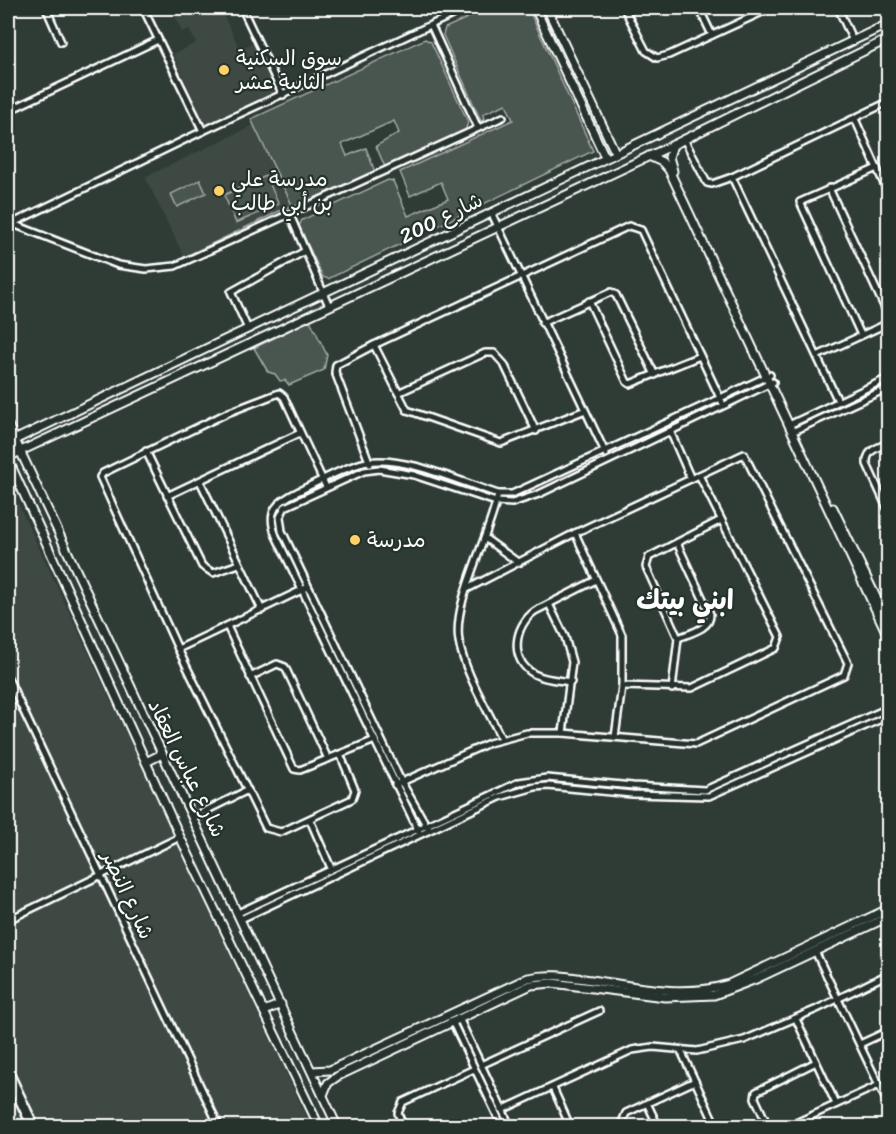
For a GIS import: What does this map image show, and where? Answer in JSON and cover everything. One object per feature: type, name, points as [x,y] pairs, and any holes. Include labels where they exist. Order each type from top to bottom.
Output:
[{"type":"highway","points":[[8,1073],[33,1126]]},
{"type":"street","points":[[46,8],[61,42]]},
{"type":"street","points":[[143,8],[203,131]]},
{"type":"street","points":[[242,8],[283,95]]},
{"type":"street","points":[[9,223],[467,8]]},
{"type":"street","points":[[535,8],[605,157]]},
{"type":"street","points":[[547,8],[615,152]]},
{"type":"street","points":[[624,8],[646,51],[657,58],[669,55],[771,8]]},
{"type":"street","points":[[699,8],[712,35]]},
{"type":"street","points":[[838,8],[853,41]]},
{"type":"street","name":"شارع 200","points":[[11,441],[888,24]]},
{"type":"street","points":[[431,25],[478,128]]},
{"type":"street","name":"شارع 200","points":[[8,458],[673,145],[888,39]]},
{"type":"street","points":[[8,111],[158,40]]},
{"type":"street","points":[[733,97],[740,111]]},
{"type":"street","points":[[684,139],[707,183],[712,184],[732,177],[888,102]]},
{"type":"street","points":[[9,223],[118,265],[156,269],[185,264],[503,117]]},
{"type":"street","points":[[855,119],[888,193]]},
{"type":"street","points":[[595,135],[604,130]]},
{"type":"street","points":[[673,145],[669,157],[672,169],[768,376]]},
{"type":"street","points":[[649,156],[662,162],[669,170],[790,424],[888,622]]},
{"type":"street","points":[[861,335],[800,202],[877,168]]},
{"type":"street","points":[[732,177],[838,401]]},
{"type":"street","points":[[817,356],[884,325],[887,309],[829,188]]},
{"type":"street","points":[[491,212],[608,461]]},
{"type":"street","points":[[290,215],[329,306]]},
{"type":"street","points":[[372,470],[334,368],[374,345],[628,226],[635,226],[641,230],[724,406]]},
{"type":"street","points":[[248,329],[231,292],[305,251]]},
{"type":"street","points":[[542,323],[606,292],[611,292],[616,295],[655,375]]},
{"type":"street","points":[[588,301],[627,382],[634,384],[700,356]]},
{"type":"street","points":[[374,345],[410,412],[490,441],[509,442],[584,411]]},
{"type":"street","points":[[398,393],[485,353],[494,353],[504,364],[536,431]]},
{"type":"street","points":[[420,834],[276,536],[272,512],[281,499],[369,462],[417,468],[498,494],[523,491],[768,376]]},
{"type":"street","points":[[790,424],[888,378]]},
{"type":"street","points":[[429,830],[401,781],[311,586],[282,531],[280,517],[285,507],[326,487],[372,470],[414,475],[496,502],[512,502],[538,494],[772,384]]},
{"type":"street","points":[[794,431],[888,388]]},
{"type":"street","points":[[326,487],[284,397],[275,393],[146,451],[100,477],[178,649],[266,828],[281,832],[310,820],[354,796],[355,790],[340,753]]},
{"type":"street","name":"شارع عباس العقاد","points":[[8,425],[11,441],[20,451],[337,1126]]},
{"type":"street","points":[[794,431],[888,636]]},
{"type":"street","points":[[670,432],[691,478]]},
{"type":"street","points":[[167,496],[300,433]]},
{"type":"street","points":[[888,443],[869,452],[866,457],[888,510]]},
{"type":"street","points":[[146,451],[202,566],[213,573],[239,564]]},
{"type":"street","points":[[395,785],[501,738],[526,733],[563,733],[696,744],[844,675],[848,669],[848,663],[745,455],[575,533],[467,589]]},
{"type":"street","name":"شارع عباس العقاد","points":[[8,458],[180,837],[318,1126]]},
{"type":"street","points":[[622,686],[672,689],[701,685],[776,648],[780,643],[780,637],[699,475]]},
{"type":"street","points":[[200,481],[262,610]]},
{"type":"street","points":[[498,494],[458,624],[461,651],[501,738]]},
{"type":"street","points":[[672,689],[678,638],[646,567],[649,556],[721,520]]},
{"type":"street","points":[[575,533],[622,635],[622,686],[615,737]]},
{"type":"street","points":[[486,539],[519,563]]},
{"type":"street","points":[[676,543],[710,614],[707,625],[678,638]]},
{"type":"street","points":[[571,682],[545,679],[526,667],[520,655],[517,632],[527,617],[596,580]]},
{"type":"street","points":[[178,649],[311,586]]},
{"type":"street","points":[[549,604],[571,651],[571,682],[563,733]]},
{"type":"street","points":[[227,626],[294,769],[300,770],[380,737]]},
{"type":"street","points":[[250,677],[277,664],[285,667],[328,759]]},
{"type":"street","name":"شارع النصر","points":[[8,678],[219,1126]]},
{"type":"street","points":[[239,916],[331,868],[525,781],[547,778],[705,790],[888,708]]},
{"type":"street","points":[[239,916],[500,797],[535,787],[567,787],[632,794],[709,796],[888,716]]},
{"type":"street","points":[[146,762],[162,754]]},
{"type":"street","points":[[632,794],[633,786]]},
{"type":"street","points":[[193,817],[248,790]]},
{"type":"street","points":[[310,820],[331,868]]},
{"type":"street","points":[[8,920],[180,837]]},
{"type":"street","points":[[312,1071],[330,1070],[498,995],[531,985],[552,983],[665,996],[703,996],[725,992],[888,909]]},
{"type":"street","points":[[754,976],[888,917]]},
{"type":"street","points":[[815,951],[888,1104]]},
{"type":"street","points":[[502,1110],[632,1050],[653,1047],[681,1051],[729,1044],[796,1019],[888,974]]},
{"type":"street","points":[[323,1095],[334,1078],[456,1019],[498,995]]},
{"type":"street","points":[[264,1011],[281,1004]]},
{"type":"street","points":[[481,1065],[599,1011]]},
{"type":"street","points":[[456,1019],[510,1126]]},
{"type":"street","points":[[456,1019],[474,1069],[502,1126]]},
{"type":"street","points":[[796,1019],[836,1104]]},
{"type":"street","points":[[860,1044],[888,1031]]},
{"type":"street","points":[[681,1051],[716,1126]]},
{"type":"street","points":[[768,1126],[755,1098],[756,1092],[816,1062]]},
{"type":"street","points":[[403,1126],[398,1113],[403,1102],[474,1069]]},
{"type":"street","points":[[330,1070],[334,1078]]},
{"type":"street","points":[[624,1126],[622,1120],[626,1113],[695,1081]]},
{"type":"street","points":[[789,1126],[879,1085]]},
{"type":"street","points":[[553,1088],[570,1126]]},
{"type":"street","points":[[646,1103],[658,1126]]},
{"type":"shaded area","name":"سوق السكنية الثانية عشر","points":[[171,8],[220,8],[240,49],[255,42],[275,87],[271,96],[210,124],[203,120],[173,54],[196,43],[189,29],[182,32]]},
{"type":"shaded area","points":[[489,8],[528,8],[593,151],[328,279],[323,277],[299,226],[302,220],[388,180],[393,181],[408,216],[448,199],[441,182],[410,196],[400,172],[513,120],[506,104],[483,114],[484,119],[481,121],[443,35],[445,28]]},
{"type":"shaded area","points":[[425,39],[431,42],[468,122],[465,131],[385,167],[376,146],[399,133],[394,121],[342,144],[347,156],[366,148],[375,172],[186,262],[184,257],[292,205],[251,119]]},
{"type":"shaded area","name":"مدرسة علي بن أبي طالب","points":[[254,125],[292,205],[184,257],[145,177]]},
{"type":"shaded area","points":[[266,176],[279,204],[236,223],[224,195]]},
{"type":"shaded area","points":[[200,180],[206,193],[177,207],[171,194]]},
{"type":"shaded area","points":[[310,320],[327,355],[324,370],[289,385],[285,380],[280,381],[275,374],[268,372],[254,348]]},
{"type":"shaded area","points":[[8,482],[311,1126],[8,1126]]},
{"type":"place","name":"سوق السكنية الثانية عشر","points":[[224,70]]},
{"type":"place","name":"مدرسة علي بن أبي طالب","points":[[219,191]]},
{"type":"place","name":"مدرسة","points":[[355,540]]},
{"type":"district","name":"ابني بيتك","points":[[685,600]]}]
